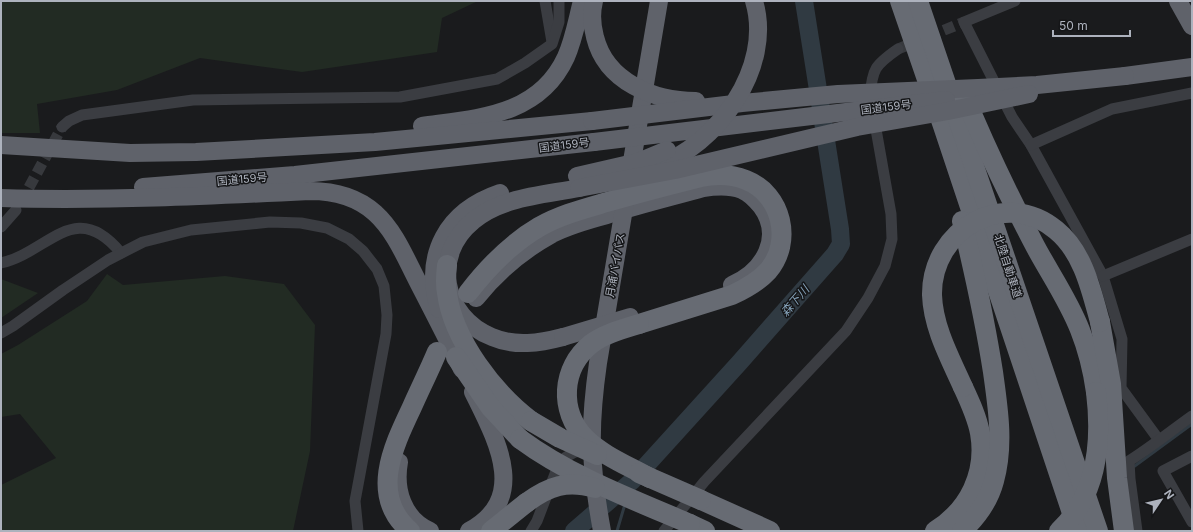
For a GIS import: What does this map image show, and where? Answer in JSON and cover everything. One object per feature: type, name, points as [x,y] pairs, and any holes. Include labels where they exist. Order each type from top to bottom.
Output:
[{"type":"highway","points":[[261,149],[387,132],[496,114],[522,104],[547,86],[565,58],[582,1]]},
{"type":"highway","points":[[594,1],[592,16],[593,30],[596,42],[609,66],[618,75],[639,90],[665,98],[694,101],[837,89],[936,86],[978,88]]},
{"type":"highway","name":"月浦バイパス","points":[[602,531],[597,504],[592,448],[593,404],[598,363],[659,1]]},
{"type":"highway","points":[[743,1],[747,21],[747,35],[741,62],[730,88],[712,114],[689,135],[665,151],[638,162],[497,207],[484,213],[463,230],[455,241],[449,253],[446,279],[449,306],[460,333],[469,349],[482,370],[499,392],[510,404],[531,421],[560,438],[770,531]]},
{"type":"highway","points":[[430,531],[422,527],[411,518],[399,494],[397,482],[404,444],[446,356],[440,314],[434,288],[434,262],[437,250],[443,238],[458,217],[476,203],[499,193],[645,171],[661,165],[691,147],[717,124],[736,100],[750,71],[755,53],[758,21],[754,1]]},
{"type":"highway","points":[[895,1],[932,108],[960,212],[982,309],[997,400],[1000,427],[1000,448],[994,482],[980,510],[970,524],[962,531]]},
{"type":"highway","name":"北陸自動車道","points":[[900,1],[1078,531]]},
{"type":"highway","name":"北陸自動車道","points":[[918,1],[1098,531]]},
{"type":"highway","points":[[926,1],[972,114],[1000,177],[1081,330],[1089,357],[1096,392],[1099,434],[1094,470],[1090,486],[1083,500],[1060,531]]},
{"type":"highway","points":[[1178,1],[1192,26]]},
{"type":"highway","name":"国道159号","points":[[1,191],[76,190],[165,186],[288,176],[748,124],[1080,83],[1192,67]]},
{"type":"highway","name":"国道159号","points":[[1,145],[130,153],[261,149],[375,142],[592,121],[742,103],[838,94],[978,88],[1125,76]]},
{"type":"highway","points":[[578,182],[668,172],[851,129],[948,111],[1080,83]]},
{"type":"highway","points":[[447,265],[447,280],[450,294],[462,316],[471,325],[481,332],[498,340],[519,344],[533,343],[639,320],[727,297],[744,290],[769,270],[778,255],[782,236],[781,226],[775,207],[764,192],[747,180],[737,177],[713,175],[701,177],[625,203],[566,214],[539,226],[514,244],[489,266],[472,295]]},
{"type":"highway","points":[[1,198],[169,198],[323,191],[347,196],[357,200],[375,213],[393,235],[446,356],[492,435],[502,463],[504,475],[501,498],[489,517],[480,525],[469,531]]},
{"type":"highway","points":[[935,531],[950,521],[963,507],[970,496],[979,471],[981,459],[980,433],[973,411],[937,323],[933,308],[933,282],[940,258],[946,247],[961,230],[983,218],[994,214],[1006,213],[1032,216],[1056,230],[1066,240],[1081,264],[1100,322],[1111,384],[1117,478],[1124,531]]},
{"type":"highway","points":[[440,314],[459,355],[482,396]]},
{"type":"highway","points":[[639,320],[600,339],[583,352],[571,369],[568,379],[567,400],[572,421],[586,439],[605,453],[650,478]]},
{"type":"highway","points":[[446,356],[482,396],[500,419],[520,439],[534,449],[563,467],[698,528]]},
{"type":"highway","points":[[410,531],[400,521],[390,501],[388,467],[395,443],[446,356]]},
{"type":"highway","points":[[491,531],[536,496],[554,487],[576,484],[598,488],[641,503]]},
{"type":"street","points":[[545,1],[552,44]]},
{"type":"street","points":[[62,128],[69,122],[82,115],[193,100],[400,97],[497,79],[525,63],[552,44],[559,22],[559,1]]},
{"type":"street","points":[[1015,1],[964,22],[1012,117],[1031,145],[1103,276],[1122,339],[1121,388],[1159,440]]},
{"type":"street","points":[[664,531],[704,482],[846,331],[868,298],[885,266],[892,239],[891,214],[870,97],[872,76],[881,61],[898,49]]},
{"type":"street","points":[[1031,145],[1112,109],[1192,93]]},
{"type":"street","points":[[1,227],[16,210]]},
{"type":"street","points":[[1,333],[95,268],[122,252],[143,242],[191,230],[270,222],[301,223],[327,228],[349,239],[364,251],[377,269],[384,286],[387,315],[386,334],[356,501],[358,531]]},
{"type":"street","points":[[1,263],[27,254],[68,229],[86,229],[96,231],[106,237],[122,252]]},
{"type":"street","points":[[1103,276],[1192,239]]},
{"type":"street","points":[[1137,531],[1129,461],[1148,449],[1192,416]]},
{"type":"street","points":[[531,531],[539,516],[558,466],[566,457],[575,452],[592,448]]},
{"type":"street","points":[[1192,456],[1163,471],[1192,522]]},
{"type":"shaded area","points":[[1,1],[478,1],[442,18],[437,52],[302,72],[200,58],[117,90],[37,104],[40,133],[1,133]]},
{"type":"shaded area","points":[[107,274],[123,285],[225,276],[284,284],[315,325],[310,451],[293,531],[1,531],[1,485],[56,458],[20,414],[1,417],[1,354],[18,345],[87,301]]},
{"type":"shaded area","points":[[1,279],[38,293],[1,318]]},
{"type":"waterway","name":"森下川","points":[[574,531],[632,481],[740,362],[835,254],[841,244],[840,229],[804,1]]},
{"type":"waterway","points":[[1132,468],[1192,424]]},
{"type":"waterway","name":"森下川","points":[[629,491],[632,481]]},
{"type":"waterway","points":[[617,531],[625,504]]},
{"type":"tunnel","points":[[898,49],[964,22]]},
{"type":"tunnel","points":[[21,202],[62,127]]}]
